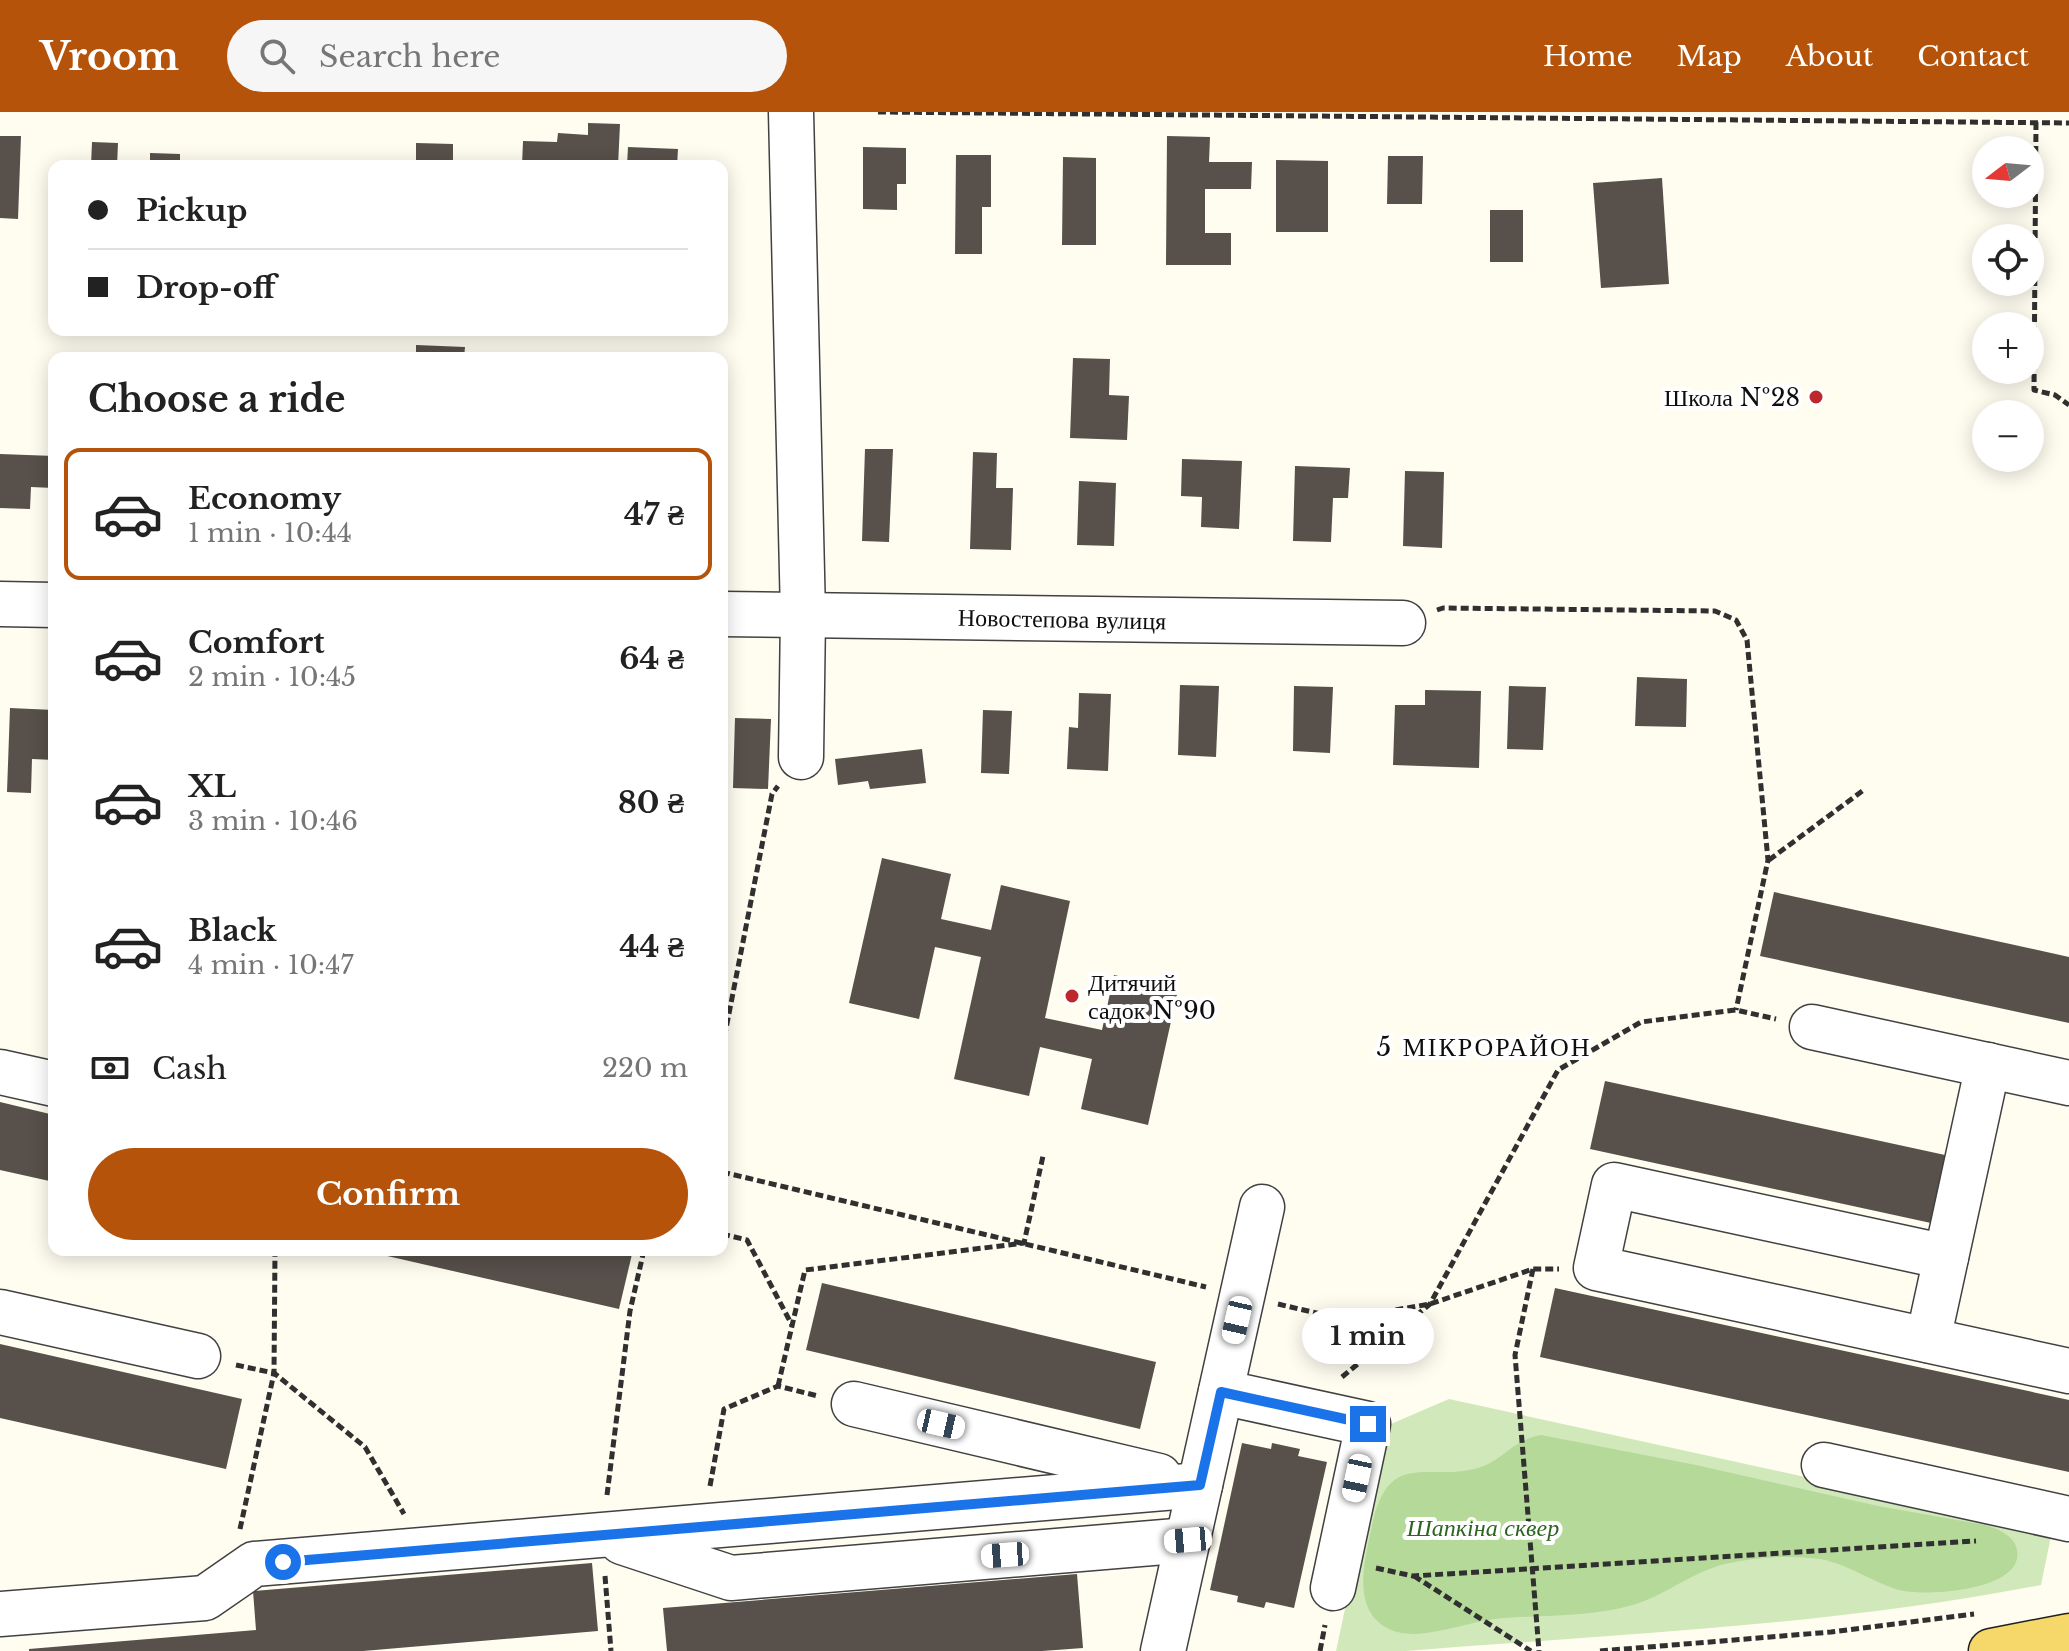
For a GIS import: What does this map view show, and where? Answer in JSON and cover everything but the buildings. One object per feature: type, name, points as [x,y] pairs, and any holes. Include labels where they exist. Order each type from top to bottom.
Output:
[{"type":"main road","points":[[1989,1631],[2069,1636]]},
{"type":"street","points":[[791,112],[803,615],[801,757]]},
{"type":"street","points":[[0,604],[48,605]]},
{"type":"street","name":"Новостепова вулиця","points":[[728,614],[1403,623]]},
{"type":"street","points":[[1812,1027],[2069,1083]]},
{"type":"street","points":[[1928,1340],[1988,1065]]},
{"type":"street","points":[[0,1072],[48,1083]]},
{"type":"street","points":[[1946,1257],[1614,1185],[1596,1268],[2069,1371]]},
{"type":"street","points":[[1163,1651],[1262,1207]]},
{"type":"street","points":[[0,1312],[198,1356]]},
{"type":"street","points":[[1221,1392],[1368,1424],[1333,1588]]},
{"type":"street","points":[[854,1404],[1200,1485]]},
{"type":"street","points":[[1824,1465],[2069,1519]]},
{"type":"street","points":[[0,1614],[205,1598],[254,1564],[1200,1485]]},
{"type":"street","points":[[602,1535],[731,1578],[1188,1540]]},
{"type":"path","points":[[878,112],[2069,123]]},
{"type":"path","points":[[2036,122],[2034,390],[2055,395],[2069,405]]},
{"type":"path","points":[[1302,1410],[1430,1304],[1558,1070],[1641,1022],[1736,1010],[1768,860],[1747,640],[1736,620],[1715,611],[1443,608],[1417,621],[1403,623]]},
{"type":"path","points":[[1768,860],[1865,789]]},
{"type":"path","points":[[728,1018],[772,794]]},
{"type":"path","points":[[1024,1243],[1043,1156]]},
{"type":"path","points":[[728,1173],[1342,1319],[1430,1304],[1533,1269],[1596,1268]]},
{"type":"path","points":[[728,1235],[747,1240],[792,1325]]},
{"type":"path","points":[[702,1527],[724,1409],[778,1386],[805,1270],[1024,1243]]},
{"type":"path","points":[[228,1583],[274,1373],[275,1256]]},
{"type":"path","points":[[611,1651],[602,1535],[630,1311],[643,1256]]},
{"type":"path","points":[[1533,1269],[1515,1355],[1539,1651]]},
{"type":"path","points":[[274,1373],[365,1447],[425,1550]]},
{"type":"path","points":[[1531,1651],[1413,1576],[1990,1540]]},
{"type":"path","points":[[1600,1651],[1847,1631],[1989,1631]]},
{"type":"green space","name":"Шапкіна сквер","points":[[1449,1399],[2052,1531],[2041,1585],[1883,1610],[1725,1627],[1406,1651],[1336,1651],[1384,1427]]},
{"type":"green space","name":"Шапкіна сквер","points":[[1541,1435],[1696,1465],[1878,1506],[1985,1525],[2013,1540],[2017,1550],[2015,1564],[2005,1575],[1990,1583],[1949,1591],[1912,1592],[1899,1590],[1820,1559],[1763,1558],[1718,1566],[1648,1600],[1603,1611],[1493,1619],[1415,1634],[1394,1631],[1378,1621],[1369,1610],[1365,1596],[1364,1566],[1373,1521],[1380,1499],[1390,1484],[1401,1476],[1414,1473],[1478,1468],[1494,1461],[1522,1441]]},
{"type":"place","name":"Школа №28","points":[[1816,397]]},
{"type":"place","name":"Дитячий садок №90","points":[[1072,996]]},
{"type":"district","name":"5 МІКРОРАЙОН","points":[[1484,1047]]},
{"type":"route","points":[[283,1562],[1200,1485],[1221,1392],[1368,1424]]}]
